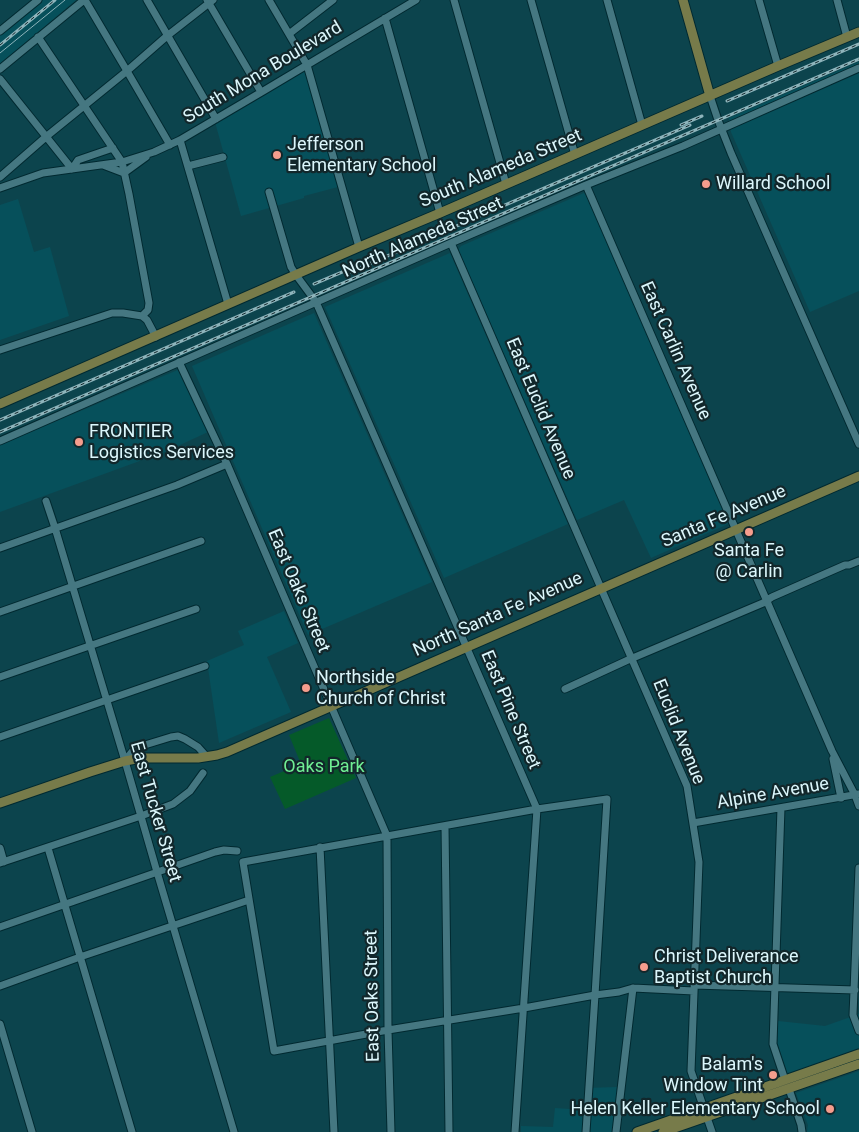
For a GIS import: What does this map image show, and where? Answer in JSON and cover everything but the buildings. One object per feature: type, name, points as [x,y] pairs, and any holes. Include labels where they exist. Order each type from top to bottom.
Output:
[{"type":"main road","points":[[683,0],[710,96]]},
{"type":"main road","name":"South Alameda Street","points":[[156,337],[359,247],[859,32]]},
{"type":"main road","points":[[0,404],[156,337]]},
{"type":"main road","name":"Santa Fe Avenue","points":[[601,588],[859,476]]},
{"type":"main road","name":"North Santa Fe Avenue","points":[[125,761],[142,758],[188,759],[227,752],[601,588]]},
{"type":"main road","points":[[0,803],[125,761]]},
{"type":"main road","points":[[787,1084],[859,1054]]},
{"type":"main road","points":[[637,1132],[705,1112],[787,1084],[859,1064]]},
{"type":"main road","points":[[663,1132],[705,1112]]},
{"type":"street","points":[[23,0],[28,8]]},
{"type":"street","points":[[0,31],[38,0]]},
{"type":"street","points":[[0,69],[84,0],[128,71],[170,145]]},
{"type":"street","points":[[147,0],[216,119]]},
{"type":"street","points":[[269,0],[307,65],[359,247]]},
{"type":"street","points":[[289,34],[333,0]]},
{"type":"street","name":"South Mona Boulevard","points":[[0,188],[43,173],[122,162],[148,155],[180,140],[416,0]]},
{"type":"street","points":[[454,0],[506,184]]},
{"type":"street","points":[[531,0],[575,155]]},
{"type":"street","points":[[607,0],[642,125]]},
{"type":"street","points":[[759,0],[778,66]]},
{"type":"street","points":[[837,0],[847,37]]},
{"type":"street","points":[[0,177],[210,1],[261,92]]},
{"type":"street","points":[[385,18],[440,213]]},
{"type":"street","points":[[38,36],[122,162],[149,303],[148,310],[142,316]]},
{"type":"street","name":"North Alameda Street","points":[[0,440],[451,243],[858,70]]},
{"type":"street","points":[[0,78],[72,169],[78,160],[113,148]]},
{"type":"street","points":[[710,96],[721,129],[859,444]]},
{"type":"street","points":[[180,140],[228,304]]},
{"type":"street","points":[[124,173],[148,155]]},
{"type":"street","points":[[188,166],[223,157]]},
{"type":"street","points":[[101,165],[124,173]]},
{"type":"street","name":"East Carlin Avenue","points":[[586,186],[832,751]]},
{"type":"street","name":"East Pine Street","points":[[269,192],[291,267],[316,302],[537,809],[515,1132]]},
{"type":"street","name":"East Euclid Avenue","points":[[451,243],[601,588]]},
{"type":"street","points":[[0,350],[112,313],[142,316],[147,320],[156,337]]},
{"type":"street","name":"East Oaks Street","points":[[179,362],[227,464],[387,836],[388,1030],[391,1132]]},
{"type":"street","points":[[0,548],[177,485],[227,464]]},
{"type":"street","name":"East Tucker Street","points":[[46,502],[91,645],[234,1132]]},
{"type":"street","points":[[0,612],[201,541]]},
{"type":"street","points":[[565,689],[845,565],[859,561]]},
{"type":"street","name":"Euclid Avenue","points":[[601,588],[685,782],[699,862],[692,1071],[712,1132]]},
{"type":"street","points":[[0,677],[196,609]]},
{"type":"street","points":[[0,737],[205,666]]},
{"type":"street","points":[[125,761],[135,748],[178,736],[198,747],[207,757]]},
{"type":"street","points":[[832,751],[857,795],[859,806]]},
{"type":"street","points":[[832,751],[840,798]]},
{"type":"street","points":[[0,848],[2,862],[141,816],[177,802],[190,791],[203,773]]},
{"type":"street","name":"Alpine Avenue","points":[[693,823],[857,795]]},
{"type":"street","points":[[586,1132],[595,995],[607,799],[537,809],[243,862],[274,1052],[448,1019],[524,1008],[595,995],[633,988],[775,987],[855,990]]},
{"type":"street","points":[[781,808],[773,1044],[802,1132]]},
{"type":"street","points":[[445,826],[449,1132]]},
{"type":"street","points":[[320,847],[334,1132]]},
{"type":"street","points":[[48,848],[132,1132]]},
{"type":"street","points":[[0,927],[216,852],[224,850],[236,851]]},
{"type":"street","points":[[859,868],[857,979],[854,1015],[859,1031]]},
{"type":"street","points":[[0,986],[249,900]]},
{"type":"street","points":[[616,1132],[633,988]]},
{"type":"street","points":[[0,1024],[32,1132]]},
{"type":"shaded area","points":[[43,0],[76,0],[0,64],[0,35]]},
{"type":"shaded area","points":[[859,62],[859,291],[810,312],[731,132],[729,118]]},
{"type":"shaded area","name":"Jefferson Elementary School","points":[[305,71],[338,187],[241,216],[215,122]]},
{"type":"shaded area","points":[[584,193],[587,196],[729,522],[651,558],[624,500],[577,520],[458,250],[461,246]]},
{"type":"shaded area","points":[[18,199],[34,252],[50,247],[69,316],[0,340],[0,205]]},
{"type":"shaded area","points":[[450,253],[568,524],[444,578],[325,307]]},
{"type":"shaded area","points":[[314,313],[432,582],[308,635],[192,366]]},
{"type":"shaded area","points":[[180,369],[208,432],[167,451],[0,512],[0,445]]},
{"type":"shaded area","points":[[284,611],[298,643],[267,657],[291,712],[219,743],[207,661],[244,645],[238,631]]},
{"type":"shaded area","points":[[859,1014],[859,1048],[786,1075],[777,1045],[778,1021],[825,1026]]},
{"type":"shaded area","name":"Helen Keller Elementary School","points":[[859,1071],[859,1132],[807,1132],[808,1125],[796,1093]]},
{"type":"shaded area","points":[[617,1087],[613,1132],[521,1132],[521,1126],[553,1127],[555,1108],[584,1110],[586,1088]]},
{"type":"green space","name":"Oaks Park","points":[[329,718],[356,778],[285,809],[270,777],[301,764],[289,735]]},
{"type":"tram line","points":[[0,53],[65,0]]},
{"type":"railway","points":[[0,45],[55,0]]},
{"type":"railway","points":[[727,101],[859,44]]},
{"type":"railway","points":[[0,432],[859,59]]},
{"type":"railway","points":[[681,125],[702,116]]},
{"type":"railway","points":[[348,273],[690,125]]},
{"type":"railway","points":[[314,284],[354,267]]},
{"type":"railway","points":[[0,420],[294,292]]},
{"type":"place","name":"Jefferson Elementary School","points":[[277,155]]},
{"type":"place","name":"Willard School","points":[[706,184]]},
{"type":"place","name":"FRONTIER Logistics Services","points":[[79,442]]},
{"type":"place","name":"Santa Fe @ Carlin","points":[[749,532]]},
{"type":"place","name":"Northside Church of Christ","points":[[306,688]]},
{"type":"place","name":"Christ Deliverance Baptist Church","points":[[644,967]]},
{"type":"place","name":"Balam's Window Tint","points":[[773,1075]]},
{"type":"place","name":"Helen Keller Elementary School","points":[[830,1109]]}]
